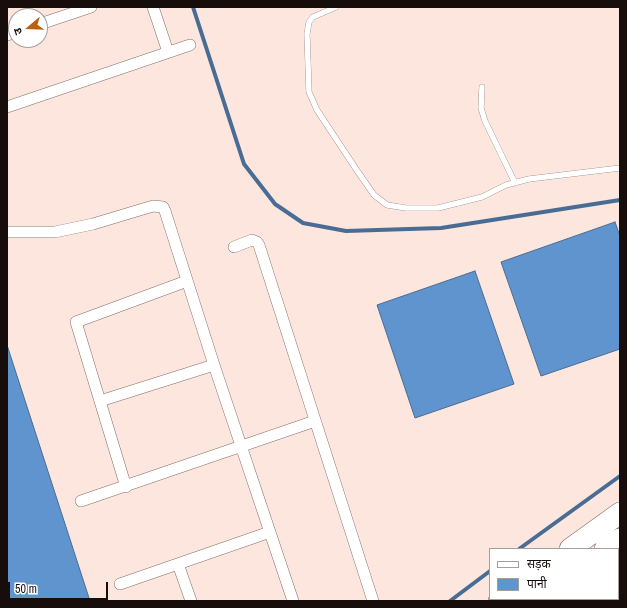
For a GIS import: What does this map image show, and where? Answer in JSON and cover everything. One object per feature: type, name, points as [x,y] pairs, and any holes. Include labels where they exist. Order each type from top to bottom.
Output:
[{"type":"highway","points":[[571,548],[620,513]]},
{"type":"highway","points":[[606,548],[620,539]]},
{"type":"street","points":[[48,21],[91,7]]},
{"type":"street","points":[[153,7],[168,52]]},
{"type":"street","points":[[7,107],[190,45]]},
{"type":"street","points":[[7,232],[55,232],[161,206],[165,211],[214,365],[243,447],[293,601]]},
{"type":"street","points":[[234,247],[252,240],[257,242],[259,245],[373,601]]},
{"type":"street","points":[[126,487],[76,322],[188,281]]},
{"type":"street","points":[[100,401],[214,365]]},
{"type":"street","points":[[82,501],[243,447],[315,421]]},
{"type":"street","points":[[120,584],[270,532]]},
{"type":"street","points":[[178,564],[191,601]]},
{"type":"lane","points":[[336,7],[316,15],[309,22],[307,34],[309,92],[328,128],[378,199],[392,207],[438,208],[482,197],[515,183],[529,179],[620,168]]},
{"type":"lane","points":[[482,87],[481,108],[483,114],[515,183]]},
{"type":"water","points":[[615,222],[620,236],[620,349],[541,376],[501,262]]},
{"type":"water","points":[[475,271],[514,384],[415,418],[377,305]]},
{"type":"water","points":[[7,345],[90,601],[7,601]]},
{"type":"waterway","points":[[193,7],[244,164],[275,204],[303,223],[346,231],[441,228],[620,200]]},
{"type":"waterway","points":[[520,548],[620,476]]},
{"type":"waterway","points":[[450,601],[489,572]]}]
